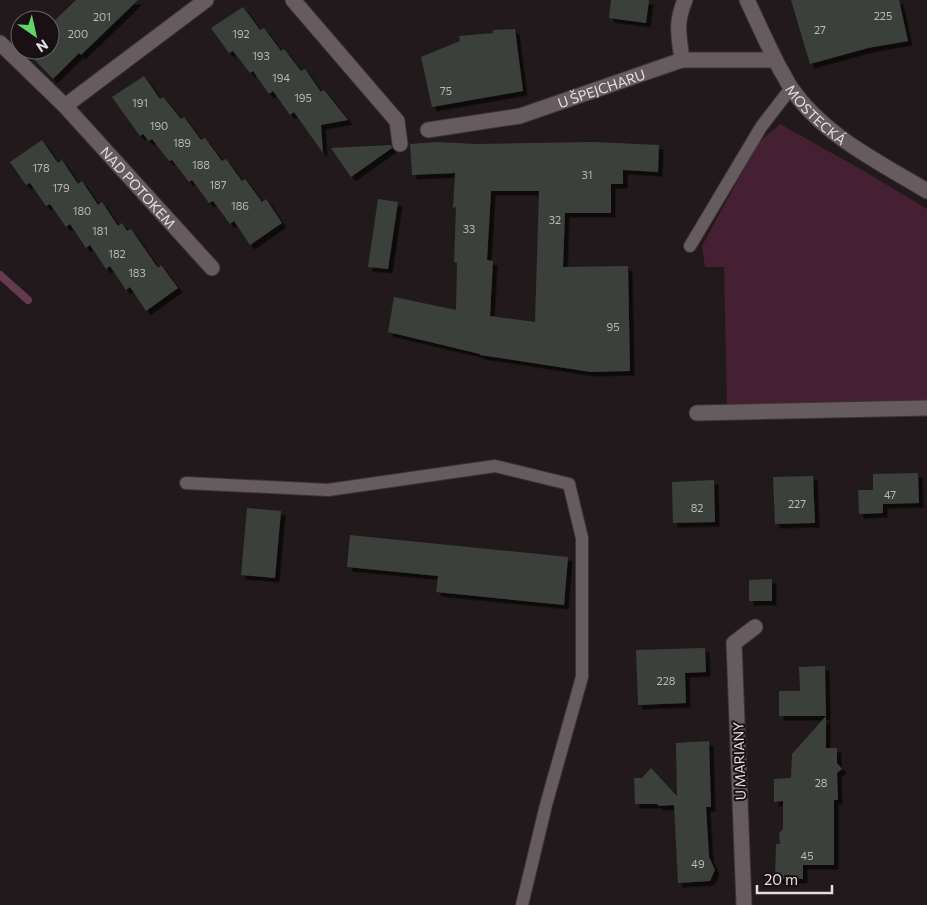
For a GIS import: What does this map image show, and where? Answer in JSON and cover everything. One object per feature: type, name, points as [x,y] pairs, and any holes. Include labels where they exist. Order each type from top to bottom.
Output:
[{"type":"street","points":[[65,106],[206,0]]},
{"type":"street","points":[[293,0],[397,121],[400,144]]},
{"type":"street","points":[[682,60],[678,28],[680,12],[685,0]]},
{"type":"street","name":"MOSTECKÁ","points":[[747,0],[775,60],[791,88],[808,108],[830,130],[927,190]]},
{"type":"street","name":"NAD POTOKEM","points":[[0,43],[65,106],[212,268]]},
{"type":"street","name":"U ŠPEJCHARU","points":[[428,130],[520,116],[682,60],[775,60]]},
{"type":"street","points":[[697,413],[927,408]]},
{"type":"street","name":"U MARIANY","points":[[744,905],[734,643],[755,627]]},
{"type":"lane","points":[[690,246],[761,127],[791,88]]},
{"type":"lane","points":[[186,483],[328,490],[495,466],[568,484],[582,538],[582,677],[546,805],[522,905]]},
{"type":"shaded area","points":[[780,124],[927,209],[927,401],[727,407],[724,267],[705,267],[702,246],[758,143]]},
{"type":"building","points":[[76,0],[138,0],[53,79],[35,60],[60,60],[60,15]]},
{"type":"building","points":[[611,0],[649,0],[646,23],[609,18]]},
{"type":"building","points":[[791,0],[899,0],[908,41],[868,48],[810,64]]},
{"type":"building","points":[[243,7],[260,30],[264,28],[281,51],[284,49],[301,71],[305,69],[321,92],[324,90],[348,120],[321,125],[323,153],[294,112],[290,115],[273,91],[269,94],[253,71],[250,73],[233,51],[229,53],[211,28]]},
{"type":"building","points":[[515,29],[523,91],[432,107],[421,57],[460,41],[459,36],[493,33],[493,30]]},
{"type":"building","points":[[144,76],[160,99],[163,97],[181,119],[184,117],[201,140],[205,138],[222,161],[226,159],[242,181],[245,179],[262,202],[266,199],[282,223],[250,245],[234,221],[230,224],[213,201],[209,203],[192,180],[189,182],[152,139],[149,141],[143,134],[140,136],[112,97]]},
{"type":"building","points":[[42,140],[58,163],[62,160],[78,184],[82,181],[98,205],[102,202],[118,226],[122,223],[127,231],[131,229],[158,268],[161,265],[178,288],[146,311],[130,287],[126,290],[110,266],[106,269],[90,245],[86,248],[70,224],[66,227],[50,204],[46,206],[30,183],[26,185],[10,162]]},
{"type":"building","points":[[437,142],[475,144],[593,142],[659,145],[658,172],[623,170],[623,184],[611,184],[611,213],[565,213],[563,267],[628,266],[630,371],[591,372],[480,355],[388,332],[394,297],[456,310],[457,263],[454,262],[456,207],[453,208],[455,173],[412,175],[410,144]],"holes":[[[491,191],[539,191],[535,322],[490,316],[493,261],[487,260]]]},
{"type":"building","points":[[391,145],[392,148],[351,177],[331,148]]},
{"type":"building","points":[[378,199],[398,202],[388,269],[368,267]]},
{"type":"building","points":[[918,473],[919,503],[883,504],[883,513],[859,514],[858,490],[873,490],[873,474]]},
{"type":"building","points":[[813,476],[815,523],[775,524],[773,477]]},
{"type":"building","points":[[714,480],[715,522],[673,523],[672,482]]},
{"type":"building","points":[[247,508],[281,511],[275,578],[241,575]]},
{"type":"building","points":[[350,535],[568,557],[564,605],[436,592],[438,576],[347,567]]},
{"type":"building","points":[[772,579],[772,601],[749,601],[749,580]]},
{"type":"building","points":[[705,648],[706,672],[685,673],[686,703],[638,705],[636,650]]},
{"type":"building","points":[[825,666],[826,716],[779,716],[779,691],[800,691],[799,667]]},
{"type":"building","points":[[826,716],[826,748],[837,748],[837,763],[842,769],[837,773],[838,800],[834,800],[834,865],[803,865],[803,879],[775,879],[776,844],[780,844],[779,833],[783,829],[783,801],[774,802],[774,779],[791,778],[792,754]]},
{"type":"building","points":[[709,741],[711,807],[706,807],[709,857],[715,870],[710,881],[678,883],[674,805],[635,804],[634,778],[642,778],[651,768],[677,796],[676,743]]},
{"type":"waterway","points":[[0,275],[28,300]]}]
